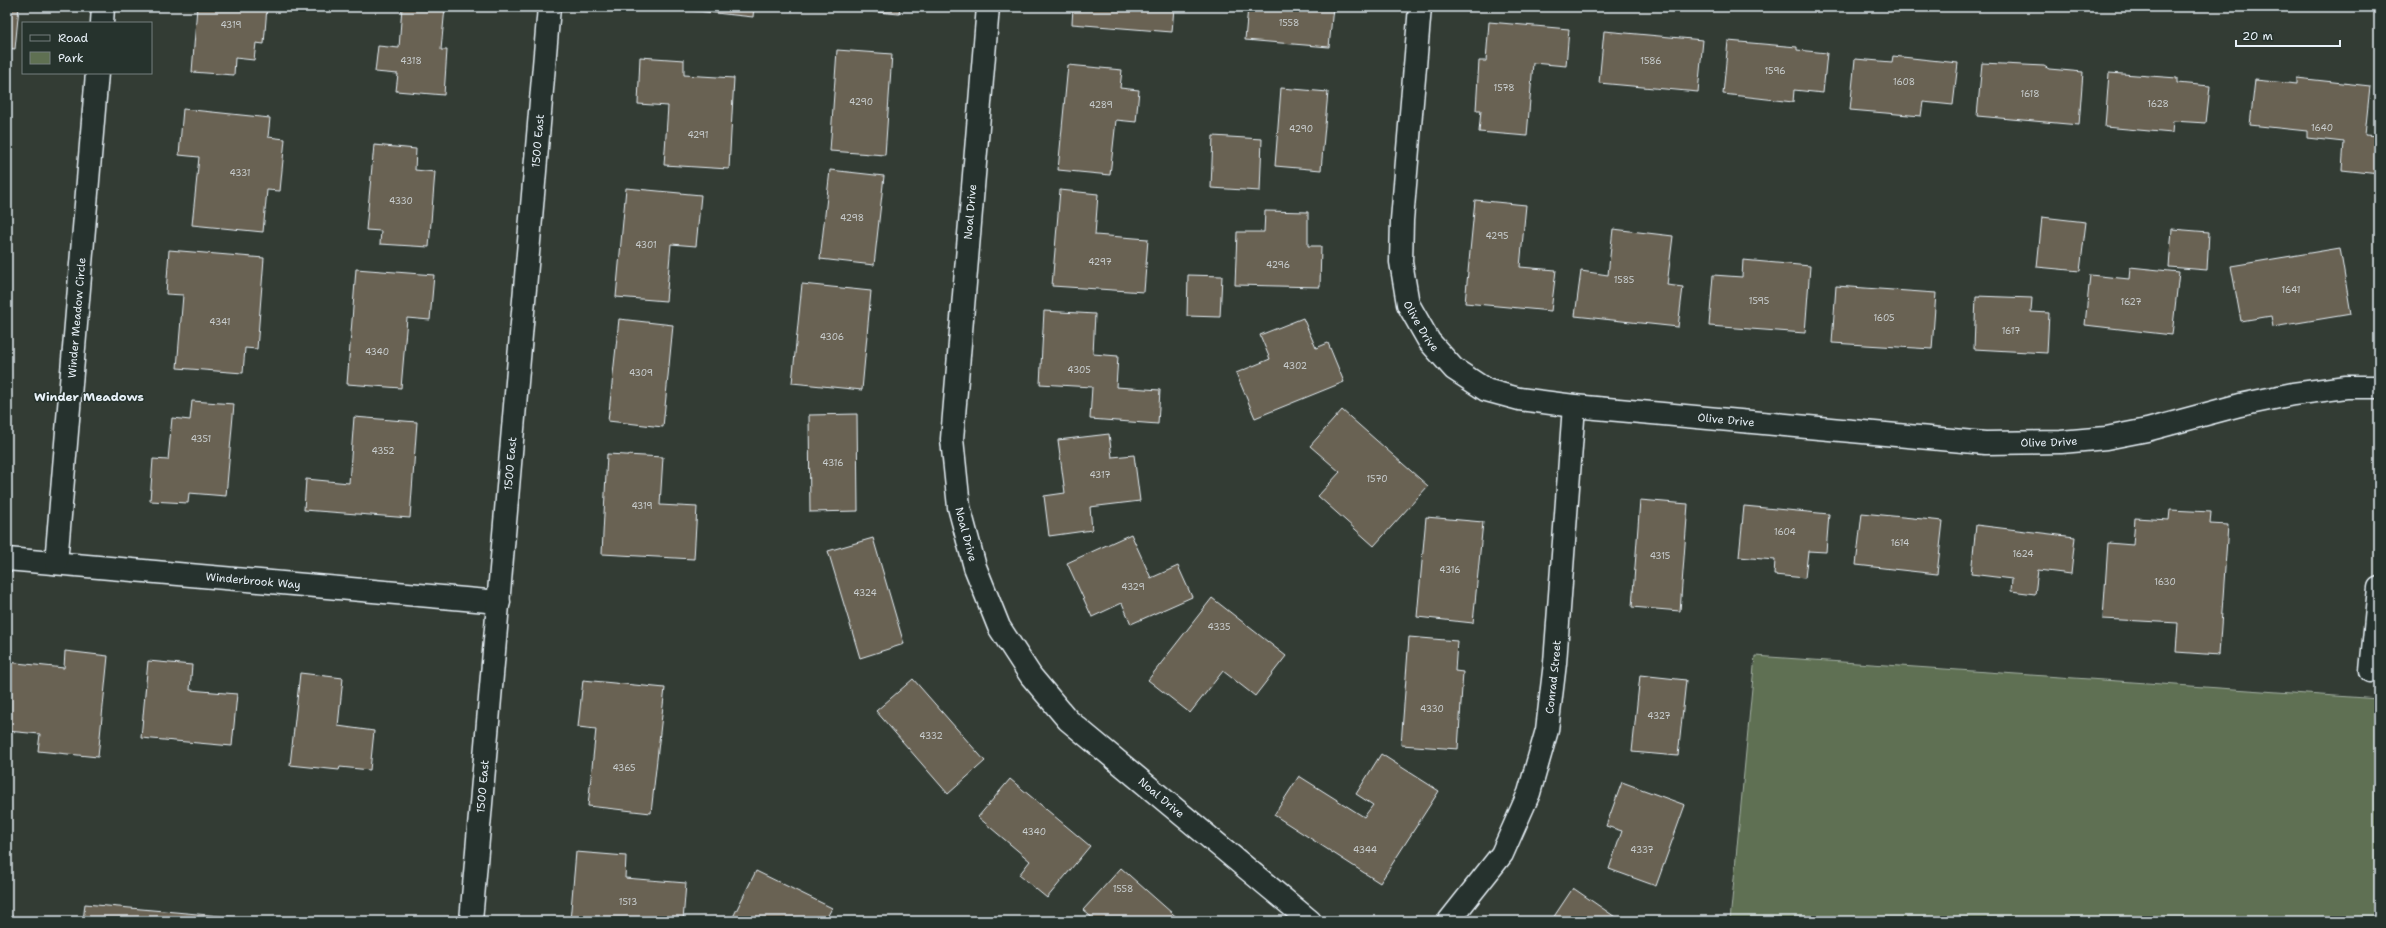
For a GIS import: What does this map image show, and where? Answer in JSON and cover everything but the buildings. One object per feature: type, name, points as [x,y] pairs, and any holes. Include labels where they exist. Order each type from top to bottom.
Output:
[{"type":"street","points":[[102,22],[103,7]]},
{"type":"street","name":"1500 East","points":[[471,921],[549,7]]},
{"type":"street","name":"Noal Drive","points":[[988,7],[952,439],[959,507],[975,567],[999,627],[1030,676],[1068,720],[1310,921]]},
{"type":"street","name":"Olive Drive","points":[[1420,7],[1402,227],[1401,262],[1408,304],[1429,341],[1454,369],[1486,390],[1518,399],[1574,406],[1985,444],[2061,442],[2106,438],[2147,430],[2240,405],[2293,394],[2346,386],[2379,387]]},
{"type":"street","name":"Winder Meadow Circle","points":[[56,563],[97,74]]},
{"type":"street","name":"Conrad Street","points":[[1449,921],[1502,854],[1529,793],[1547,730],[1555,663],[1574,406]]},
{"type":"street","name":"Winderbrook Way","points":[[7,559],[499,602]]},
{"type":"street","points":[[2371,671],[2379,588]]},
{"type":"green space","points":[[1755,656],[2379,699],[2379,921],[1730,921]]},
{"type":"district","name":"Winder Meadows","points":[[89,397]]}]
